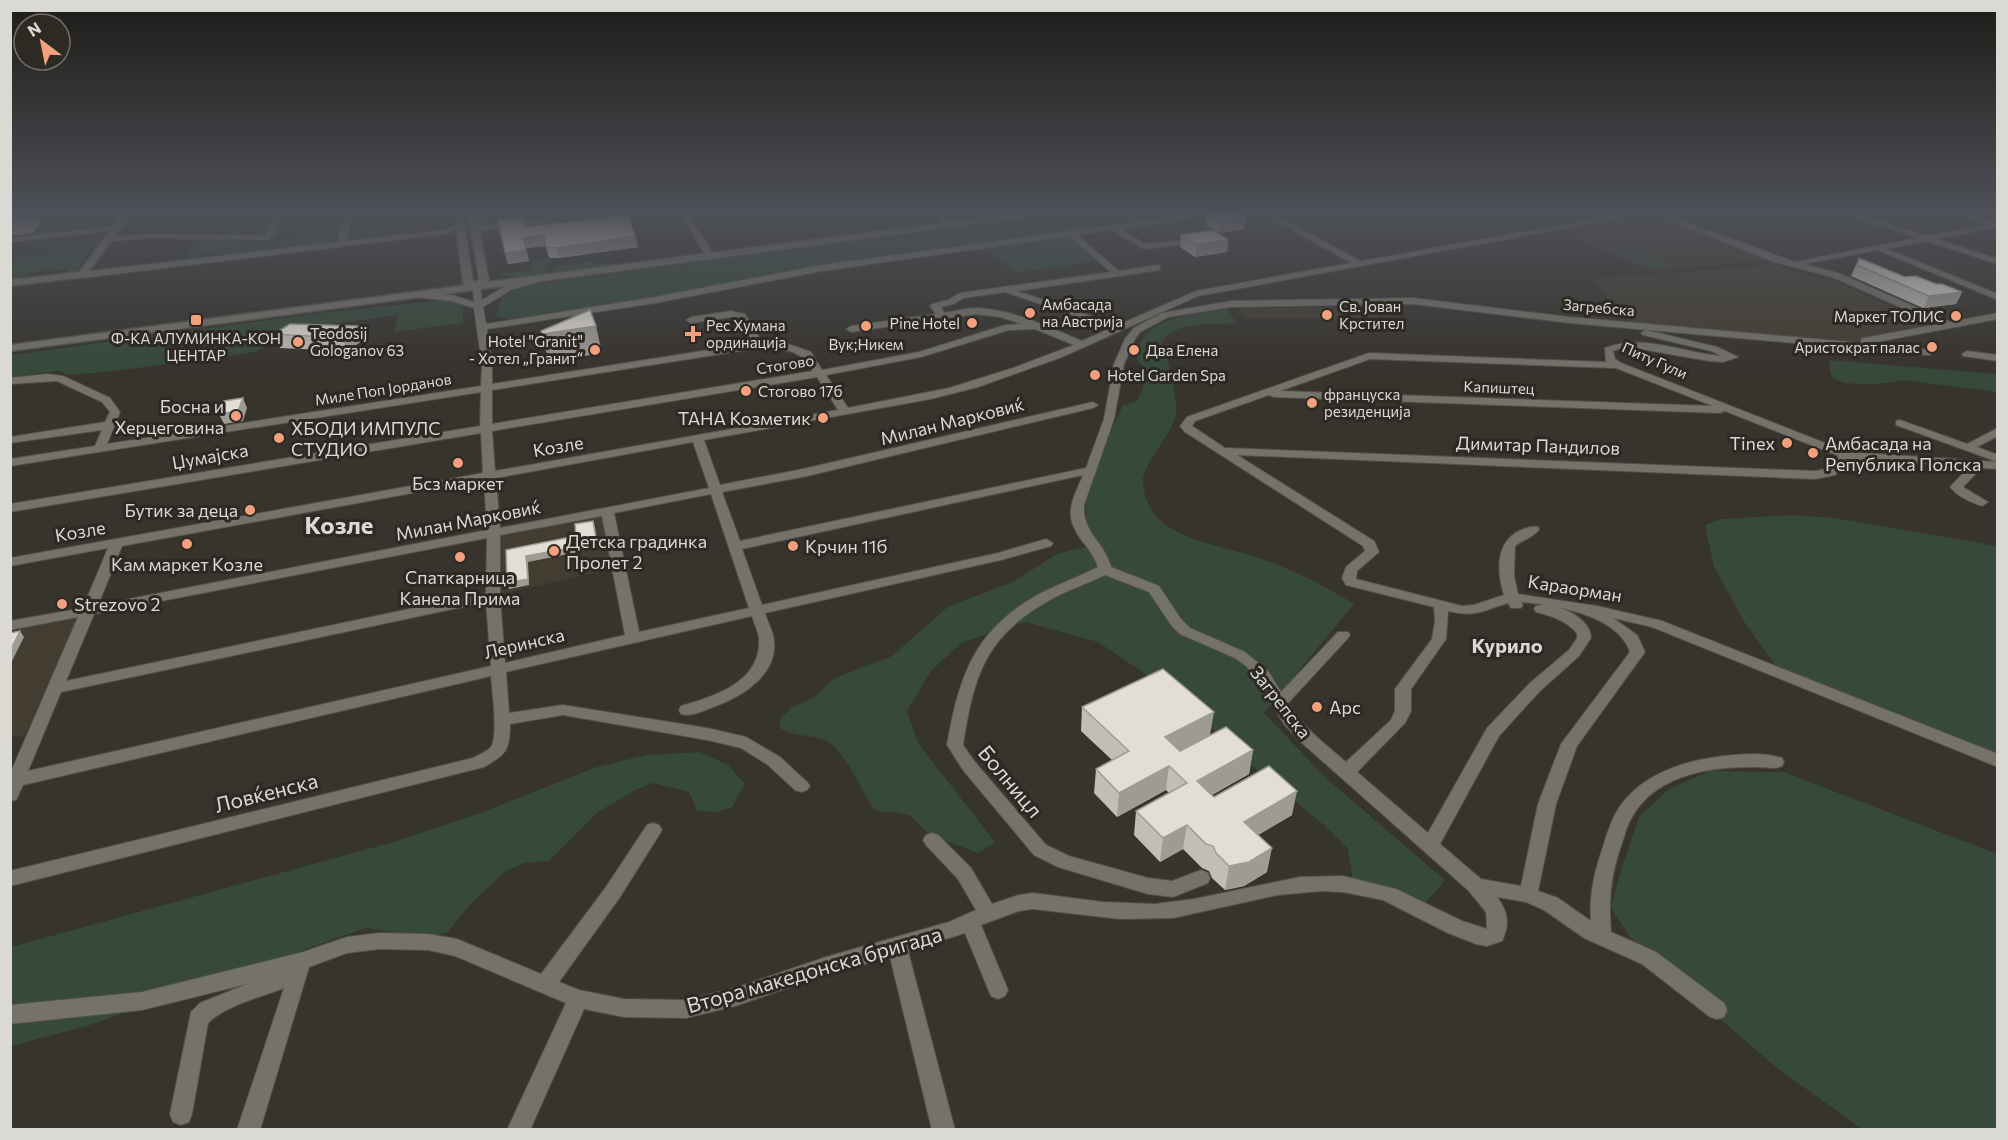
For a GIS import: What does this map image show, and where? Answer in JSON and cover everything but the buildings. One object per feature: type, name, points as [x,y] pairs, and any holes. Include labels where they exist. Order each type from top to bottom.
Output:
[{"type":"street","points":[[82,275],[89,265]]},
{"type":"street","points":[[10,284],[167,265]]},
{"type":"street","points":[[465,265],[468,282],[476,287]]},
{"type":"street","points":[[476,287],[484,280],[482,265]]},
{"type":"street","points":[[10,348],[645,265]]},
{"type":"street","points":[[482,327],[655,300],[835,265]]},
{"type":"street","points":[[1108,265],[1118,274]]},
{"type":"street","name":"Козле","points":[[10,562],[698,439],[968,387],[1015,372],[1082,345],[1176,301],[1242,285],[1353,265]]},
{"type":"street","points":[[1798,265],[1834,275],[1951,326]]},
{"type":"street","points":[[1920,265],[1998,297]]},
{"type":"street","points":[[942,316],[935,306],[951,302],[960,296],[1002,288],[1157,268]]},
{"type":"street","points":[[483,273],[499,278],[540,280]]},
{"type":"street","points":[[419,295],[452,284],[466,276]]},
{"type":"street","points":[[1935,281],[1953,279]]},
{"type":"street","points":[[419,295],[452,298],[478,306],[508,288],[540,280]]},
{"type":"street","points":[[1242,285],[1267,303]]},
{"type":"street","name":"Ловќенска","points":[[10,879],[478,763],[498,751],[502,741],[502,720],[493,596],[494,534],[486,428],[488,388],[476,287]]},
{"type":"street","points":[[1002,288],[1119,328]]},
{"type":"street","name":"Загребска","points":[[1267,303],[1413,301],[1570,320],[1928,352]]},
{"type":"street","points":[[1106,569],[1102,557],[1081,528],[1077,518],[1081,495],[1109,419],[1119,364],[1137,330],[1152,320],[1180,311],[1216,305],[1267,303]]},
{"type":"street","points":[[850,329],[976,311],[991,312],[1036,326]]},
{"type":"street","points":[[691,321],[731,315],[741,316],[759,345]]},
{"type":"street","points":[[1846,345],[1998,316]]},
{"type":"street","name":"Питу Гули","points":[[1570,320],[1665,337],[1723,351],[1733,357],[1717,358],[1664,348],[1618,346],[1608,351],[1610,360],[1617,364],[1846,455],[1998,466]]},
{"type":"street","name":"Стогово","points":[[486,428],[821,373],[921,354],[1008,327],[1036,326],[1082,345]]},
{"type":"street","name":"Миле Поп Јорданов","points":[[10,463],[759,345],[781,346],[803,351],[821,373],[845,412]]},
{"type":"street","points":[[1967,354],[1998,358]]},
{"type":"street","points":[[1267,393],[1369,356],[1617,364]]},
{"type":"street","points":[[10,381],[41,377],[59,378],[106,400],[115,412],[100,448]]},
{"type":"street","name":"Капиштец","points":[[1267,393],[1731,410]]},
{"type":"street","name":"Караорман","points":[[1267,393],[1191,419],[1186,426],[1220,451],[1369,544],[1372,552],[1351,570],[1349,578],[1351,582],[1441,606],[1473,612],[1511,598],[1616,613],[1692,636],[1998,761]]},
{"type":"street","name":"Милан Марковиќ","points":[[10,626],[494,534],[860,461],[1093,405]]},
{"type":"street","points":[[1900,423],[1998,459]]},
{"type":"street","points":[[10,440],[110,425]]},
{"type":"street","name":"Џумајска","points":[[10,508],[486,428]]},
{"type":"street","points":[[1968,448],[1998,431]]},
{"type":"street","points":[[687,710],[728,697],[751,679],[765,662],[766,637],[698,439]]},
{"type":"street","name":"Димитар Пандилов","points":[[1220,451],[1815,475],[1831,472],[1846,455]]},
{"type":"street","points":[[1978,465],[1956,487],[1962,493],[1982,502]]},
{"type":"street","points":[[735,546],[1091,470]]},
{"type":"street","points":[[607,511],[633,638]]},
{"type":"street","points":[[1430,846],[1493,732],[1535,687],[1574,653],[1584,639],[1584,632],[1580,626],[1565,615],[1521,606],[1511,598],[1506,565],[1509,545],[1518,537],[1533,530]]},
{"type":"street","points":[[10,795],[117,543]]},
{"type":"street","name":"Леринска","points":[[14,781],[633,638],[990,559],[1046,543]]},
{"type":"street","name":"Загрепска","points":[[1106,569],[1124,579],[1147,585],[1159,593],[1176,622],[1185,631],[1240,655],[1251,663],[1263,675],[1290,720],[1345,773],[1476,886]]},
{"type":"street","name":"Болницл","points":[[1106,569],[1028,607],[989,639],[980,653],[968,683],[955,745],[969,766],[1040,850],[1064,862],[1148,886],[1173,889],[1201,878]]},
{"type":"street","points":[[56,688],[493,596]]},
{"type":"street","points":[[1345,773],[1396,723],[1403,711],[1403,689],[1439,639],[1442,621],[1441,606]]},
{"type":"street","points":[[1528,895],[1547,804],[1569,744],[1638,652],[1636,645],[1624,631],[1585,608]]},
{"type":"street","points":[[1279,703],[1343,635]]},
{"type":"street","points":[[502,720],[563,710],[707,734],[746,743],[774,761],[801,786]]},
{"type":"street","points":[[1602,937],[1600,895],[1603,872],[1623,816],[1634,801],[1648,788],[1666,778],[1705,765],[1740,760],[1776,762]]},
{"type":"street","points":[[544,986],[613,892],[654,830]]},
{"type":"street","points":[[932,840],[964,870],[980,896],[979,918],[998,990]]},
{"type":"street","name":"Втора македонска бригада","points":[[10,1015],[142,1001],[301,967],[347,945],[379,941],[428,942],[457,948],[578,999],[624,1008],[687,1010],[735,997],[825,966],[897,946],[1019,903],[1033,901],[1134,913],[1174,910],[1269,888],[1341,884],[1385,893],[1462,931],[1486,938],[1495,935],[1498,927],[1497,911],[1476,886]]},
{"type":"street","points":[[1476,886],[1528,895],[1551,904],[1602,937],[1649,958],[1717,1010]]},
{"type":"street","points":[[897,946],[944,1130]]},
{"type":"street","points":[[181,1113],[198,1019],[207,1010],[301,967]]},
{"type":"street","points":[[248,1130],[301,967]]},
{"type":"street","points":[[518,1130],[578,999]]},
{"type":"shaded area","points":[[1637,265],[1712,265],[1651,271]]},
{"type":"shaded area","points":[[1775,265],[1838,282],[1934,327],[1849,343],[1632,323],[1590,279]]},
{"type":"shaded area","points":[[1239,307],[1374,309],[1380,317],[1245,319]]},
{"type":"shaded area","name":"Детска градинка Пролет 2","points":[[607,511],[617,568],[493,596],[494,534]]},
{"type":"shaded area","points":[[77,618],[25,735],[11,738],[11,631]]},
{"type":"green space","points":[[10,265],[79,265],[74,272],[64,275],[68,269],[27,273],[22,277],[11,279],[14,274],[11,274]]},
{"type":"green space","points":[[533,265],[548,265],[547,273],[518,277],[496,274],[533,270]]},
{"type":"green space","points":[[561,265],[611,265],[554,272],[555,266]]},
{"type":"green space","points":[[678,265],[823,265],[669,295],[511,319],[496,315],[501,298],[530,285]]},
{"type":"green space","points":[[1006,265],[1069,265],[1016,273]]},
{"type":"green space","points":[[1644,265],[1671,265],[1653,269]]},
{"type":"green space","points":[[444,300],[463,304],[463,323],[394,332],[398,315],[288,330],[257,351],[243,354],[115,371],[70,375],[57,371],[11,377],[10,355],[320,313]]},
{"type":"green space","points":[[1228,309],[1236,323],[1183,327],[1166,336],[1161,344],[1166,350],[1176,413],[1170,429],[1144,475],[1147,501],[1156,516],[1170,528],[1186,536],[1284,568],[1320,584],[1354,604],[1264,713],[1326,778],[1445,880],[1424,905],[1354,886],[1348,849],[1325,826],[1256,769],[1169,690],[1098,642],[1025,622],[961,643],[931,671],[907,711],[918,743],[995,842],[978,853],[930,835],[911,816],[893,812],[884,813],[873,809],[845,761],[832,745],[825,740],[780,728],[780,719],[791,708],[814,697],[835,678],[892,656],[949,606],[1013,582],[1057,554],[1088,546],[1086,495],[1088,485],[1096,462],[1123,405],[1136,402],[1143,389],[1144,368],[1137,360],[1140,345],[1147,334],[1170,320]]},
{"type":"green space","points":[[1829,360],[1997,374],[1997,392],[1902,380],[1876,384],[1854,384],[1836,379],[1831,375]]},
{"type":"green space","points":[[1792,515],[1834,518],[1997,546],[1997,756],[1777,668],[1745,623],[1714,567],[1705,525],[1722,519]]},
{"type":"green space","points":[[700,752],[728,765],[745,784],[732,807],[716,812],[697,811],[689,792],[653,783],[637,789],[598,812],[549,861],[524,863],[504,872],[468,907],[448,932],[430,938],[366,928],[87,1026],[11,1046],[11,947],[397,841],[478,814],[594,768],[646,755]]},
{"type":"green space","points":[[1710,771],[1784,772],[1997,854],[1997,1129],[1862,1129],[1777,1068],[1638,949],[1611,908],[1639,817],[1669,789]]},
{"type":"place","name":"Амбасада на Австрија","points":[[1030,313]]},
{"type":"place","name":"Св. Јован Крстител","points":[[1327,315]]},
{"type":"place","name":"Маркет ТОЛИС","points":[[1956,316]]},
{"type":"place","name":"Ф-КА АЛУМИНКА-КОН ЦЕНТАР","points":[[196,320]]},
{"type":"place","name":"Pine Hotel","points":[[972,323]]},
{"type":"place","name":"Вук;Никем","points":[[866,326]]},
{"type":"place","name":"Рес Хумана ординација","points":[[693,334]]},
{"type":"place","name":"Teodosij Gologanov 63","points":[[298,342]]},
{"type":"place","name":"Аристократ палас","points":[[1932,347]]},
{"type":"place","name":"Hotel \"Granit\" - Хотел „Гранит“","points":[[595,350]]},
{"type":"place","name":"Два Елена","points":[[1134,350]]},
{"type":"place","name":"Hotel Garden Spa","points":[[1095,375]]},
{"type":"place","name":"Стогово 17б","points":[[746,391]]},
{"type":"place","name":"француска резиденција","points":[[1312,403]]},
{"type":"place","name":"Босна и Херцеговина","points":[[236,416]]},
{"type":"place","name":"ТАНА Козметик","points":[[823,418]]},
{"type":"place","name":"ХБОДИ ИМПУЛС СТУДИО","points":[[279,438]]},
{"type":"place","name":"Tinex","points":[[1787,443]]},
{"type":"place","name":"Амбасада на Република Полска","points":[[1813,453]]},
{"type":"place","name":"Бсз маркет","points":[[458,463]]},
{"type":"place","name":"Бутик за деца","points":[[250,510]]},
{"type":"place","name":"Кам маркет Козле","points":[[187,544]]},
{"type":"place","name":"Крчин 11б","points":[[793,546]]},
{"type":"place","name":"Детска градинка Пролет 2","points":[[554,551]]},
{"type":"place","name":"Спаткарница Канела Прима","points":[[460,557]]},
{"type":"place","name":"Strezovo 2","points":[[62,604]]},
{"type":"place","name":"Арс","points":[[1317,707]]},
{"type":"district","name":"Козле","points":[[339,524]]},
{"type":"district","name":"Курило","points":[[1507,645]]}]
